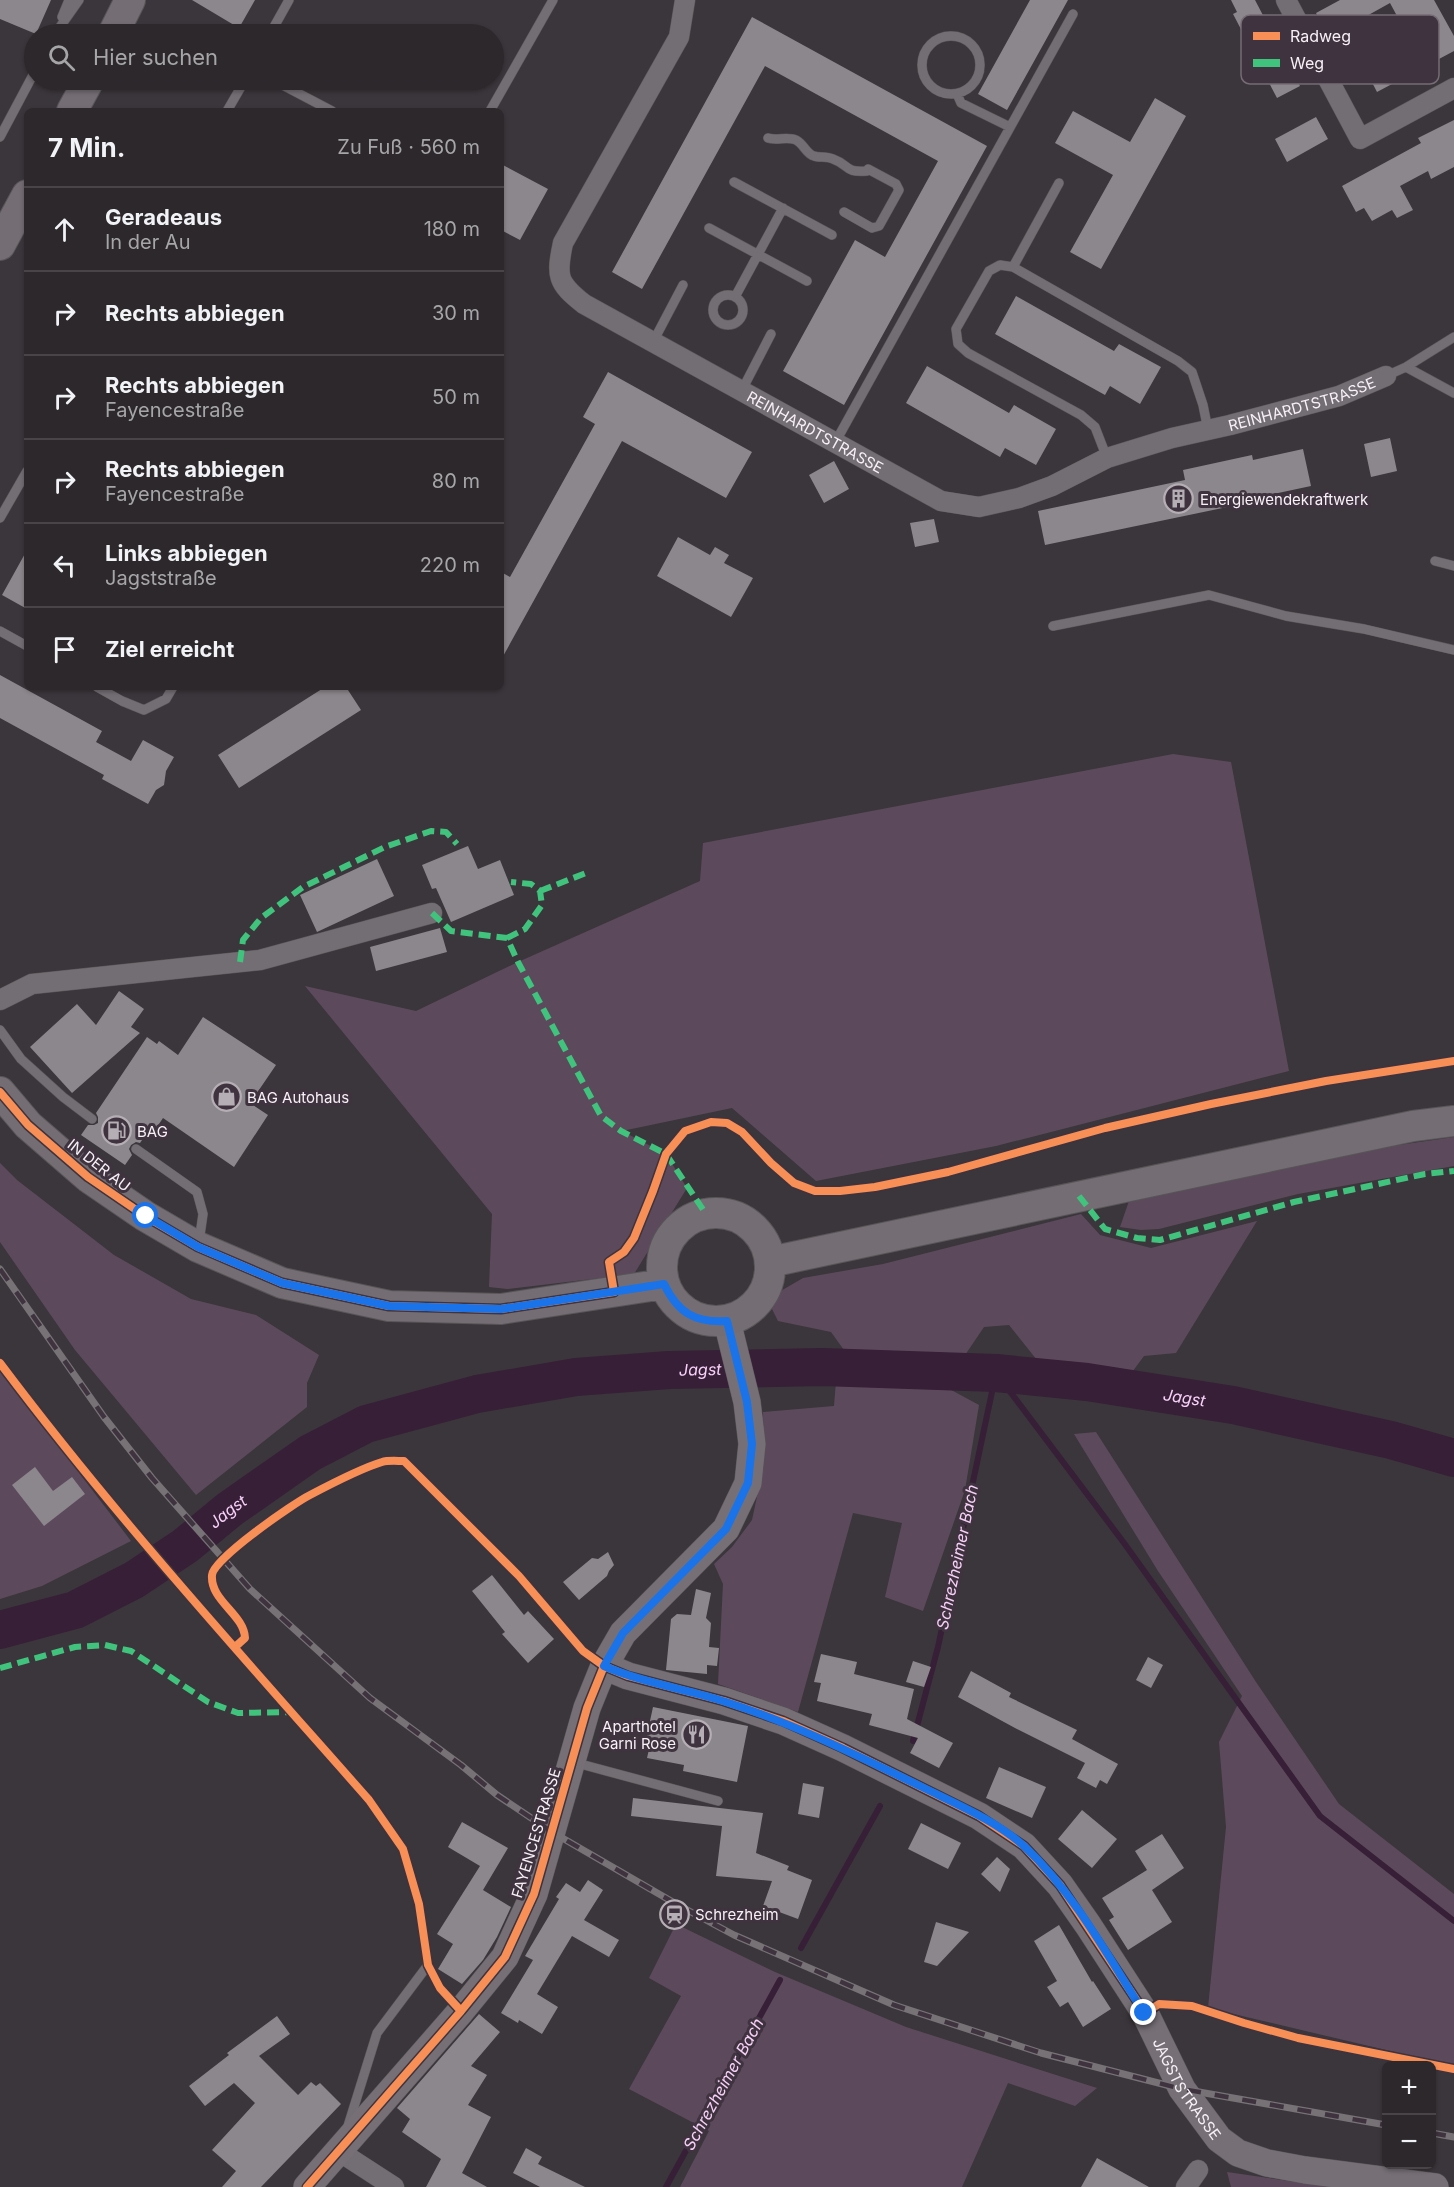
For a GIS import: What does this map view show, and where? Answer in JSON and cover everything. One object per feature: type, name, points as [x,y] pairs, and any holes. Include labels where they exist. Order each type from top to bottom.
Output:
[{"type":"main road","points":[[118,24],[130,0]]},
{"type":"main road","points":[[74,108],[83,90]]},
{"type":"main road","points":[[0,245],[24,201]]},
{"type":"main road","name":"IN DER AU","points":[[0,1092],[28,1125],[88,1177],[198,1247],[282,1283],[389,1306],[501,1309],[664,1284]]},
{"type":"main road","points":[[770,1262],[1413,1126],[1454,1121]]},
{"type":"main road","points":[[724,1213],[741,1219],[755,1230],[766,1244],[770,1262],[770,1278],[764,1293],[755,1306],[742,1315],[730,1334],[711,1322],[696,1318],[682,1310],[671,1298],[664,1284],[662,1266],[665,1248],[675,1232],[689,1220],[706,1214],[724,1213]]},
{"type":"main road","name":"FAYENCESTRASSE","points":[[307,2187],[340,2152],[505,1957],[534,1894],[586,1708],[604,1666],[623,1633],[726,1529],[748,1483],[752,1444],[747,1402],[730,1334]]},
{"type":"main road","name":"JAGSTSTRASSE","points":[[604,1666],[628,1676],[724,1701],[783,1721],[843,1748],[979,1816],[1024,1846],[1060,1885],[1144,2013],[1182,2089],[1219,2139],[1238,2153],[1267,2163],[1305,2170],[1435,2187]]},
{"type":"street","name":"REINHARDTSTRASSE","points":[[685,0],[679,37],[563,243],[558,268],[566,290],[584,304],[836,441],[941,501],[979,507],[1019,498],[1052,486],[1107,458],[1172,438],[1338,396],[1386,376]]},
{"type":"street","points":[[1286,0],[1294,15]]},
{"type":"street","points":[[1331,84],[1360,139],[1454,88]]},
{"type":"street","points":[[0,1000],[32,984],[261,960],[432,913]]},
{"type":"street","points":[[340,2152],[394,2187]]},
{"type":"street","points":[[1186,2187],[1198,2170]]},
{"type":"lane","points":[[60,24],[69,0]]},
{"type":"lane","points":[[62,24],[79,0]]},
{"type":"lane","points":[[276,24],[289,0]]},
{"type":"lane","points":[[504,86],[553,0]]},
{"type":"lane","points":[[836,441],[1073,14]]},
{"type":"lane","points":[[961,36],[976,48],[980,57],[979,76],[974,84],[957,94],[938,91],[924,77],[922,58],[926,49],[941,37],[961,36]]},
{"type":"lane","points":[[0,137],[25,90]]},
{"type":"lane","points":[[229,108],[239,90]]},
{"type":"lane","points":[[292,90],[326,108]]},
{"type":"lane","points":[[492,108],[502,90]]},
{"type":"lane","points":[[957,94],[961,103],[1010,127]]},
{"type":"lane","points":[[768,138],[795,140],[814,157],[834,159],[850,171],[867,170],[897,184],[899,190],[879,226],[872,228],[844,212]]},
{"type":"lane","points":[[734,182],[832,235]]},
{"type":"lane","points":[[1013,267],[1059,183]]},
{"type":"lane","points":[[735,297],[783,208]]},
{"type":"lane","points":[[709,228],[807,281]]},
{"type":"lane","points":[[1107,458],[1095,427],[1082,415],[968,353],[958,344],[956,329],[989,271],[1000,265],[1013,267],[1178,361],[1192,372],[1203,405],[1208,430]]},
{"type":"lane","points":[[653,342],[683,285]]},
{"type":"lane","points":[[742,390],[771,334]]},
{"type":"lane","points":[[1386,376],[1406,367],[1454,337]]},
{"type":"lane","points":[[1406,367],[1454,393]]},
{"type":"lane","points":[[0,518],[24,476]]},
{"type":"lane","points":[[1435,561],[1454,566]]},
{"type":"lane","points":[[1053,626],[1209,595],[1286,616],[1364,629],[1454,650]]},
{"type":"lane","points":[[0,631],[24,644]]},
{"type":"lane","points":[[102,690],[122,702],[144,710],[166,699],[171,690]]},
{"type":"lane","points":[[0,1030],[21,1059],[63,1097],[92,1119]]},
{"type":"lane","points":[[136,1149],[197,1192],[203,1214],[198,1247]]},
{"type":"lane","points":[[404,1461],[519,1576],[583,1651],[604,1666]]},
{"type":"lane","points":[[572,1762],[718,1801]]},
{"type":"lane","points":[[340,2152],[377,2033],[428,1965]]},
{"type":"lane","points":[[1144,2013],[1159,2004],[1192,2006],[1298,2038],[1454,2069]]},
{"type":"shaded area","points":[[1173,754],[1231,762],[1289,1071],[996,1146],[816,1181],[732,1108],[622,1131],[666,1154],[687,1188],[634,1274],[507,1289],[489,1287],[492,1214],[305,986],[416,1011],[518,962],[700,881],[703,843]]},
{"type":"shaded area","points":[[1454,1137],[1454,1166],[1298,1194],[1159,1229],[1141,1230],[1120,1227],[1129,1201],[1344,1153]]},
{"type":"shaded area","points":[[0,1163],[17,1180],[114,1255],[191,1299],[256,1315],[319,1355],[307,1383],[307,1407],[196,1495],[75,1350],[0,1242]]},
{"type":"shaded area","points":[[1081,1214],[1100,1235],[1151,1248],[1257,1221],[1176,1353],[1144,1356],[1124,1383],[1037,1360],[1009,1325],[984,1327],[961,1361],[844,1350],[831,1332],[778,1321],[767,1299],[803,1278],[883,1264]]},
{"type":"shaded area","points":[[0,1369],[131,1541],[42,1586],[0,1599]]},
{"type":"shaded area","points":[[836,1381],[942,1385],[979,1405],[965,1490],[923,1611],[885,1597],[902,1523],[853,1513],[798,1712],[718,1684],[723,1584],[714,1564],[732,1547],[752,1520],[764,1464],[763,1412],[834,1406]]},
{"type":"shaded area","points":[[1096,1432],[1256,1682],[1339,1804],[1454,1894],[1454,2066],[1208,2008],[1226,1827],[1219,1742],[1242,1696],[1158,1571],[1074,1434]]},
{"type":"shaded area","points":[[70,1597],[90,1615],[0,1642],[0,1616]]},
{"type":"shaded area","points":[[676,1924],[775,1972],[906,2027],[1097,2088],[1075,2106],[1008,2083],[962,2187],[680,2187],[709,2131],[629,2089],[681,1996],[649,1978]]},
{"type":"shaded area","points":[[1227,2172],[1330,2187],[1231,2187]]},
{"type":"building","points":[[0,0],[51,0],[40,24],[24,24],[24,29],[0,19]]},
{"type":"building","points":[[192,0],[255,0],[241,24],[232,24]]},
{"type":"building","points":[[1030,0],[1068,0],[1007,110],[978,94]]},
{"type":"building","points":[[1231,0],[1255,0],[1263,15],[1241,15],[1241,29],[1233,14],[1237,12]]},
{"type":"building","points":[[1340,0],[1434,0],[1454,36],[1454,51],[1439,59],[1439,15],[1396,15],[1390,3],[1368,15],[1317,15],[1316,13]]},
{"type":"building","points":[[752,17],[987,146],[844,405],[783,371],[855,240],[885,257],[938,161],[765,66],[642,289],[612,272]]},
{"type":"building","points":[[1270,84],[1299,84],[1300,86],[1277,98]]},
{"type":"building","points":[[1373,84],[1392,84],[1377,92]]},
{"type":"building","points":[[1155,98],[1186,116],[1101,269],[1070,252],[1113,175],[1055,143],[1073,111],[1130,142]]},
{"type":"building","points":[[1316,117],[1328,139],[1287,162],[1275,139]]},
{"type":"building","points":[[1454,120],[1454,167],[1431,179],[1428,171],[1400,186],[1413,210],[1397,218],[1392,210],[1372,221],[1364,208],[1356,212],[1342,186],[1421,143],[1418,138]]},
{"type":"building","points":[[504,166],[548,189],[520,240],[504,232]]},
{"type":"building","points":[[1016,296],[1114,351],[1119,344],[1161,367],[1140,404],[1110,386],[1105,395],[995,334]]},
{"type":"building","points":[[927,366],[1009,413],[1014,405],[1056,429],[1036,465],[1005,448],[1000,457],[906,403]]},
{"type":"building","points":[[608,372],[752,452],[726,498],[622,441],[504,655],[504,574],[510,577],[595,424],[583,417]]},
{"type":"building","points":[[1390,438],[1397,471],[1371,477],[1364,444]]},
{"type":"building","name":"Energiewendekraftwerk","points":[[1303,449],[1311,486],[1260,497],[1261,500],[1045,545],[1038,511],[1185,480],[1183,470],[1252,455],[1253,460]]},
{"type":"building","points":[[834,461],[849,489],[824,503],[809,475]]},
{"type":"building","points":[[934,519],[939,542],[915,547],[910,523]]},
{"type":"building","points":[[678,537],[710,555],[715,547],[729,555],[724,563],[753,578],[731,617],[657,576]]},
{"type":"building","points":[[24,555],[24,607],[2,595]]},
{"type":"building","points":[[0,675],[102,731],[96,742],[131,761],[143,740],[174,757],[166,771],[164,785],[156,790],[148,804],[102,779],[104,775],[0,718]]},
{"type":"building","points":[[320,690],[348,690],[361,710],[239,788],[218,755]]},
{"type":"building","points":[[468,846],[478,869],[500,860],[514,895],[451,922],[436,888],[432,889],[422,865]]},
{"type":"building","points":[[377,859],[394,896],[317,932],[300,895]]},
{"type":"building","points":[[440,928],[447,952],[376,971],[370,947]]},
{"type":"building","points":[[119,991],[144,1009],[131,1027],[140,1033],[72,1093],[30,1047],[77,1004],[96,1025]]},
{"type":"building","points":[[203,1017],[276,1065],[250,1103],[268,1115],[234,1167],[163,1118],[155,1130],[151,1127],[140,1143],[136,1142],[131,1145],[129,1149],[132,1155],[125,1165],[81,1135],[88,1125],[98,1123],[96,1113],[147,1037],[157,1044],[159,1041],[178,1055]]},
{"type":"building","points":[[35,1467],[53,1491],[72,1477],[85,1494],[44,1526],[12,1485]]},
{"type":"building","points":[[608,1552],[614,1565],[607,1576],[579,1600],[563,1582],[592,1558],[598,1559]]},
{"type":"building","points":[[492,1575],[524,1615],[528,1611],[554,1639],[528,1663],[502,1634],[505,1632],[472,1591]]},
{"type":"building","points":[[696,1589],[711,1593],[706,1618],[711,1623],[709,1647],[719,1648],[717,1666],[707,1665],[707,1674],[666,1670],[671,1619],[677,1614],[691,1615]]},
{"type":"building","points":[[821,1654],[857,1662],[854,1674],[914,1689],[907,1719],[953,1743],[939,1768],[910,1753],[918,1738],[869,1725],[872,1714],[817,1701],[821,1683],[814,1682]]},
{"type":"building","points":[[1148,1657],[1163,1665],[1151,1688],[1136,1680]]},
{"type":"building","points":[[913,1661],[931,1667],[924,1687],[906,1682]]},
{"type":"building","points":[[971,1671],[1011,1693],[1009,1697],[1077,1730],[1072,1739],[1118,1764],[1107,1784],[1100,1780],[1096,1788],[1077,1778],[1085,1763],[958,1697]]},
{"type":"building","name":"Aparthotel Garni Rose","points":[[653,1707],[748,1726],[737,1782],[683,1771],[684,1765],[647,1758],[650,1745],[645,1744]]},
{"type":"building","points":[[999,1767],[1046,1787],[1032,1818],[986,1798]]},
{"type":"building","points":[[803,1783],[824,1787],[819,1818],[798,1814]]},
{"type":"building","points":[[633,1798],[763,1813],[756,1853],[789,1866],[787,1870],[812,1880],[798,1919],[763,1906],[772,1881],[716,1876],[722,1826],[631,1816]]},
{"type":"building","points":[[1082,1810],[1117,1839],[1092,1868],[1058,1839]]},
{"type":"building","points":[[462,1822],[508,1848],[483,1890],[511,1907],[483,1960],[462,1984],[438,1969],[453,1944],[437,1934],[480,1866],[448,1847]]},
{"type":"building","points":[[921,1823],[961,1843],[948,1869],[908,1849]]},
{"type":"building","points":[[1162,1834],[1184,1868],[1152,1890],[1172,1922],[1128,1950],[1109,1920],[1114,1917],[1102,1898],[1147,1870],[1135,1851]]},
{"type":"building","points":[[997,1857],[1010,1869],[1000,1892],[981,1874]]},
{"type":"building","points":[[588,1880],[603,1890],[584,1920],[619,1940],[609,1957],[572,1936],[537,1994],[558,2007],[542,2034],[519,2020],[518,2023],[501,2013],[533,1960],[525,1956],[559,1899],[556,1897],[566,1883],[580,1892]]},
{"type":"building","points":[[936,1922],[969,1932],[937,1966],[924,1962]]},
{"type":"building","points":[[1059,1925],[1092,1982],[1111,2009],[1083,2027],[1068,2002],[1060,2007],[1047,1987],[1057,1981],[1034,1941]]},
{"type":"building","points":[[479,2014],[500,2032],[471,2066],[487,2075],[468,2105],[491,2117],[462,2173],[487,2187],[426,2187],[441,2159],[402,2132],[410,2119],[397,2108]]},
{"type":"building","points":[[277,2016],[290,2034],[259,2056],[298,2095],[311,2082],[316,2086],[320,2083],[341,2104],[261,2187],[222,2187],[236,2171],[212,2150],[255,2103],[234,2083],[205,2106],[189,2086],[229,2055],[227,2053]]},
{"type":"building","points":[[526,2148],[542,2157],[538,2164],[585,2187],[540,2187],[513,2173]]},
{"type":"building","points":[[1097,2158],[1149,2187],[1081,2187]]},
{"type":"waterway","name":"Jagst","points":[[0,1630],[75,1610],[134,1580],[185,1546],[230,1509],[310,1453],[366,1424],[477,1394],[576,1377],[669,1370],[822,1367],[996,1373],[1087,1382],[1233,1405],[1391,1440],[1454,1458]]},
{"type":"waterway","points":[[996,1373],[1124,1543],[1320,1816],[1454,1921]]},
{"type":"waterway","name":"Schrezheimer Bach","points":[[913,1741],[938,1647],[996,1373]]},
{"type":"waterway","name":"Schrezheimer Bach","points":[[801,1948],[880,1806]]},
{"type":"waterway","name":"Schrezheimer Bach","points":[[666,2187],[780,1980]]},
{"type":"railway","points":[[0,1269],[104,1417],[152,1478],[250,1589],[370,1698],[461,1765],[497,1795],[552,1832],[734,1935],[894,2005],[1041,2053],[1182,2089],[1382,2124]]},
{"type":"railway","points":[[1436,2134],[1454,2137]]},
{"type":"marked path","points":[[240,962],[243,940],[261,918],[303,887],[385,847],[431,831],[446,832],[457,844]]},
{"type":"marked path","points":[[540,891],[586,873]]},
{"type":"marked path","points":[[507,938],[525,929],[542,905],[540,891],[531,884],[511,882]]},
{"type":"marked path","points":[[432,913],[451,931],[507,938],[601,1116],[621,1131],[666,1154],[706,1214]]},
{"type":"marked path","points":[[1079,1196],[1105,1229],[1137,1238],[1160,1240],[1294,1202],[1425,1174],[1454,1171]]},
{"type":"marked path","points":[[0,1668],[75,1647],[105,1645],[131,1651],[208,1702],[238,1713],[292,1712]]},
{"type":"cycle path","points":[[0,1092],[28,1125],[88,1177],[145,1216],[198,1247],[282,1283],[389,1306],[501,1309],[614,1292],[609,1262],[624,1252],[634,1238],[666,1154],[685,1131],[711,1122],[727,1123],[742,1132],[771,1163],[794,1183],[815,1191],[840,1191],[875,1187],[948,1172],[1105,1128],[1211,1104],[1326,1081],[1454,1061]]},
{"type":"cycle path","points":[[0,1363],[43,1420],[134,1530],[369,1800],[403,1849],[419,1904],[428,1965],[440,1988],[461,2011]]},
{"type":"cycle path","points":[[235,1647],[245,1638],[243,1629],[221,1600],[213,1584],[212,1575],[225,1557],[255,1532],[310,1495],[374,1465],[387,1461],[404,1461],[519,1576],[583,1651],[604,1666],[628,1676],[724,1701],[783,1721],[843,1748],[979,1816],[1024,1846],[1060,1885],[1145,2013],[1159,2004],[1192,2006],[1298,2038],[1454,2069]]},
{"type":"cycle path","points":[[307,2187],[461,2011],[505,1957],[534,1894],[587,1708],[604,1666]]},
{"type":"place","name":"Energiewendekraftwerk","points":[[1179,499]]},
{"type":"place","name":"BAG Autohaus","points":[[226,1097]]},
{"type":"place","name":"BAG","points":[[116,1131]]},
{"type":"place","name":"Aparthotel Garni Rose","points":[[697,1735]]},
{"type":"place","name":"Schrezheim","points":[[674,1914]]},
{"type":"route","points":[[146,1216],[198,1247],[282,1283],[389,1306],[501,1309],[664,1284],[671,1298],[682,1310],[696,1318],[711,1322],[727,1321],[747,1402],[752,1444],[748,1483],[726,1529],[623,1633],[604,1666],[628,1676],[724,1701],[783,1721],[843,1748],[979,1816],[1024,1846],[1060,1885],[1144,2013]]}]
